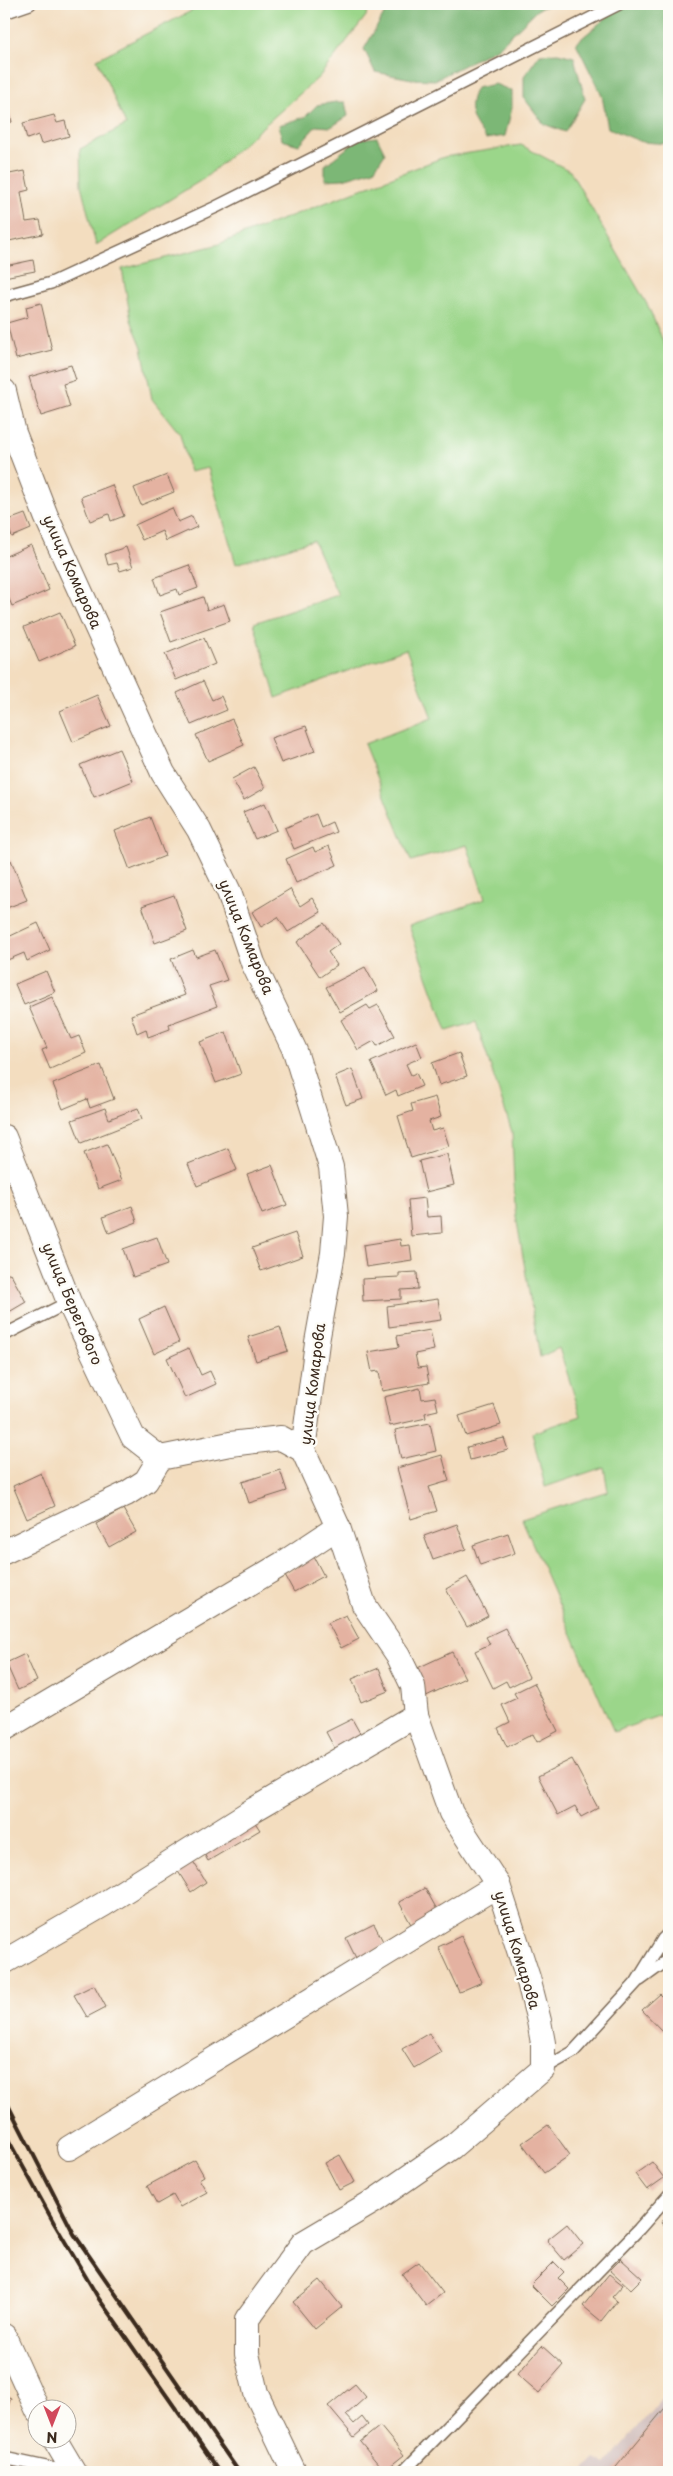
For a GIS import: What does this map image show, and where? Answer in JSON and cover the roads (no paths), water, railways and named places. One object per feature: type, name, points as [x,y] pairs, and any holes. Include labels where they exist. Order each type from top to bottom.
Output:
[{"type":"street","name":"улица Комарова","points":[[4,392],[14,433],[46,516],[163,772],[199,830],[229,892],[253,962],[295,1052],[331,1167],[336,1216],[334,1253],[317,1342],[303,1450],[338,1527],[364,1605],[398,1655],[413,1686],[416,1715],[451,1813],[498,1885],[528,1978],[539,2021],[543,2043],[543,2069]]},
{"type":"street","name":"улица Берегового","points":[[4,1137],[69,1302],[132,1437],[160,1458]]},
{"type":"street","points":[[4,1552],[126,1494],[146,1481],[160,1458],[230,1444],[281,1438],[303,1450]]},
{"type":"street","points":[[4,1729],[282,1564],[338,1527]]},
{"type":"street","points":[[4,1962],[104,1904],[255,1809],[416,1715]]},
{"type":"street","points":[[69,2148],[498,1885]]},
{"type":"street","points":[[294,2472],[256,2393],[247,2354],[247,2319],[303,2243],[374,2201],[452,2147],[543,2069]]},
{"type":"street","points":[[4,2336],[32,2398]]},
{"type":"street","points":[[60,2448],[74,2472]]},
{"type":"lane","points":[[4,12],[30,4]]},
{"type":"lane","points":[[4,296],[51,283],[182,223],[619,4]]},
{"type":"lane","points":[[4,1335],[69,1302]]},
{"type":"lane","points":[[543,2069],[573,2052],[636,1983],[663,1939],[669,1933]]},
{"type":"lane","points":[[636,1983],[669,1959]]},
{"type":"lane","points":[[403,2472],[639,2229],[669,2195]]},
{"type":"lane","points":[[4,2458],[69,2472]]},
{"type":"railway","points":[[4,2097],[74,2234],[239,2472]]},
{"type":"railway","points":[[4,2132],[54,2223],[99,2299],[220,2472]]}]
